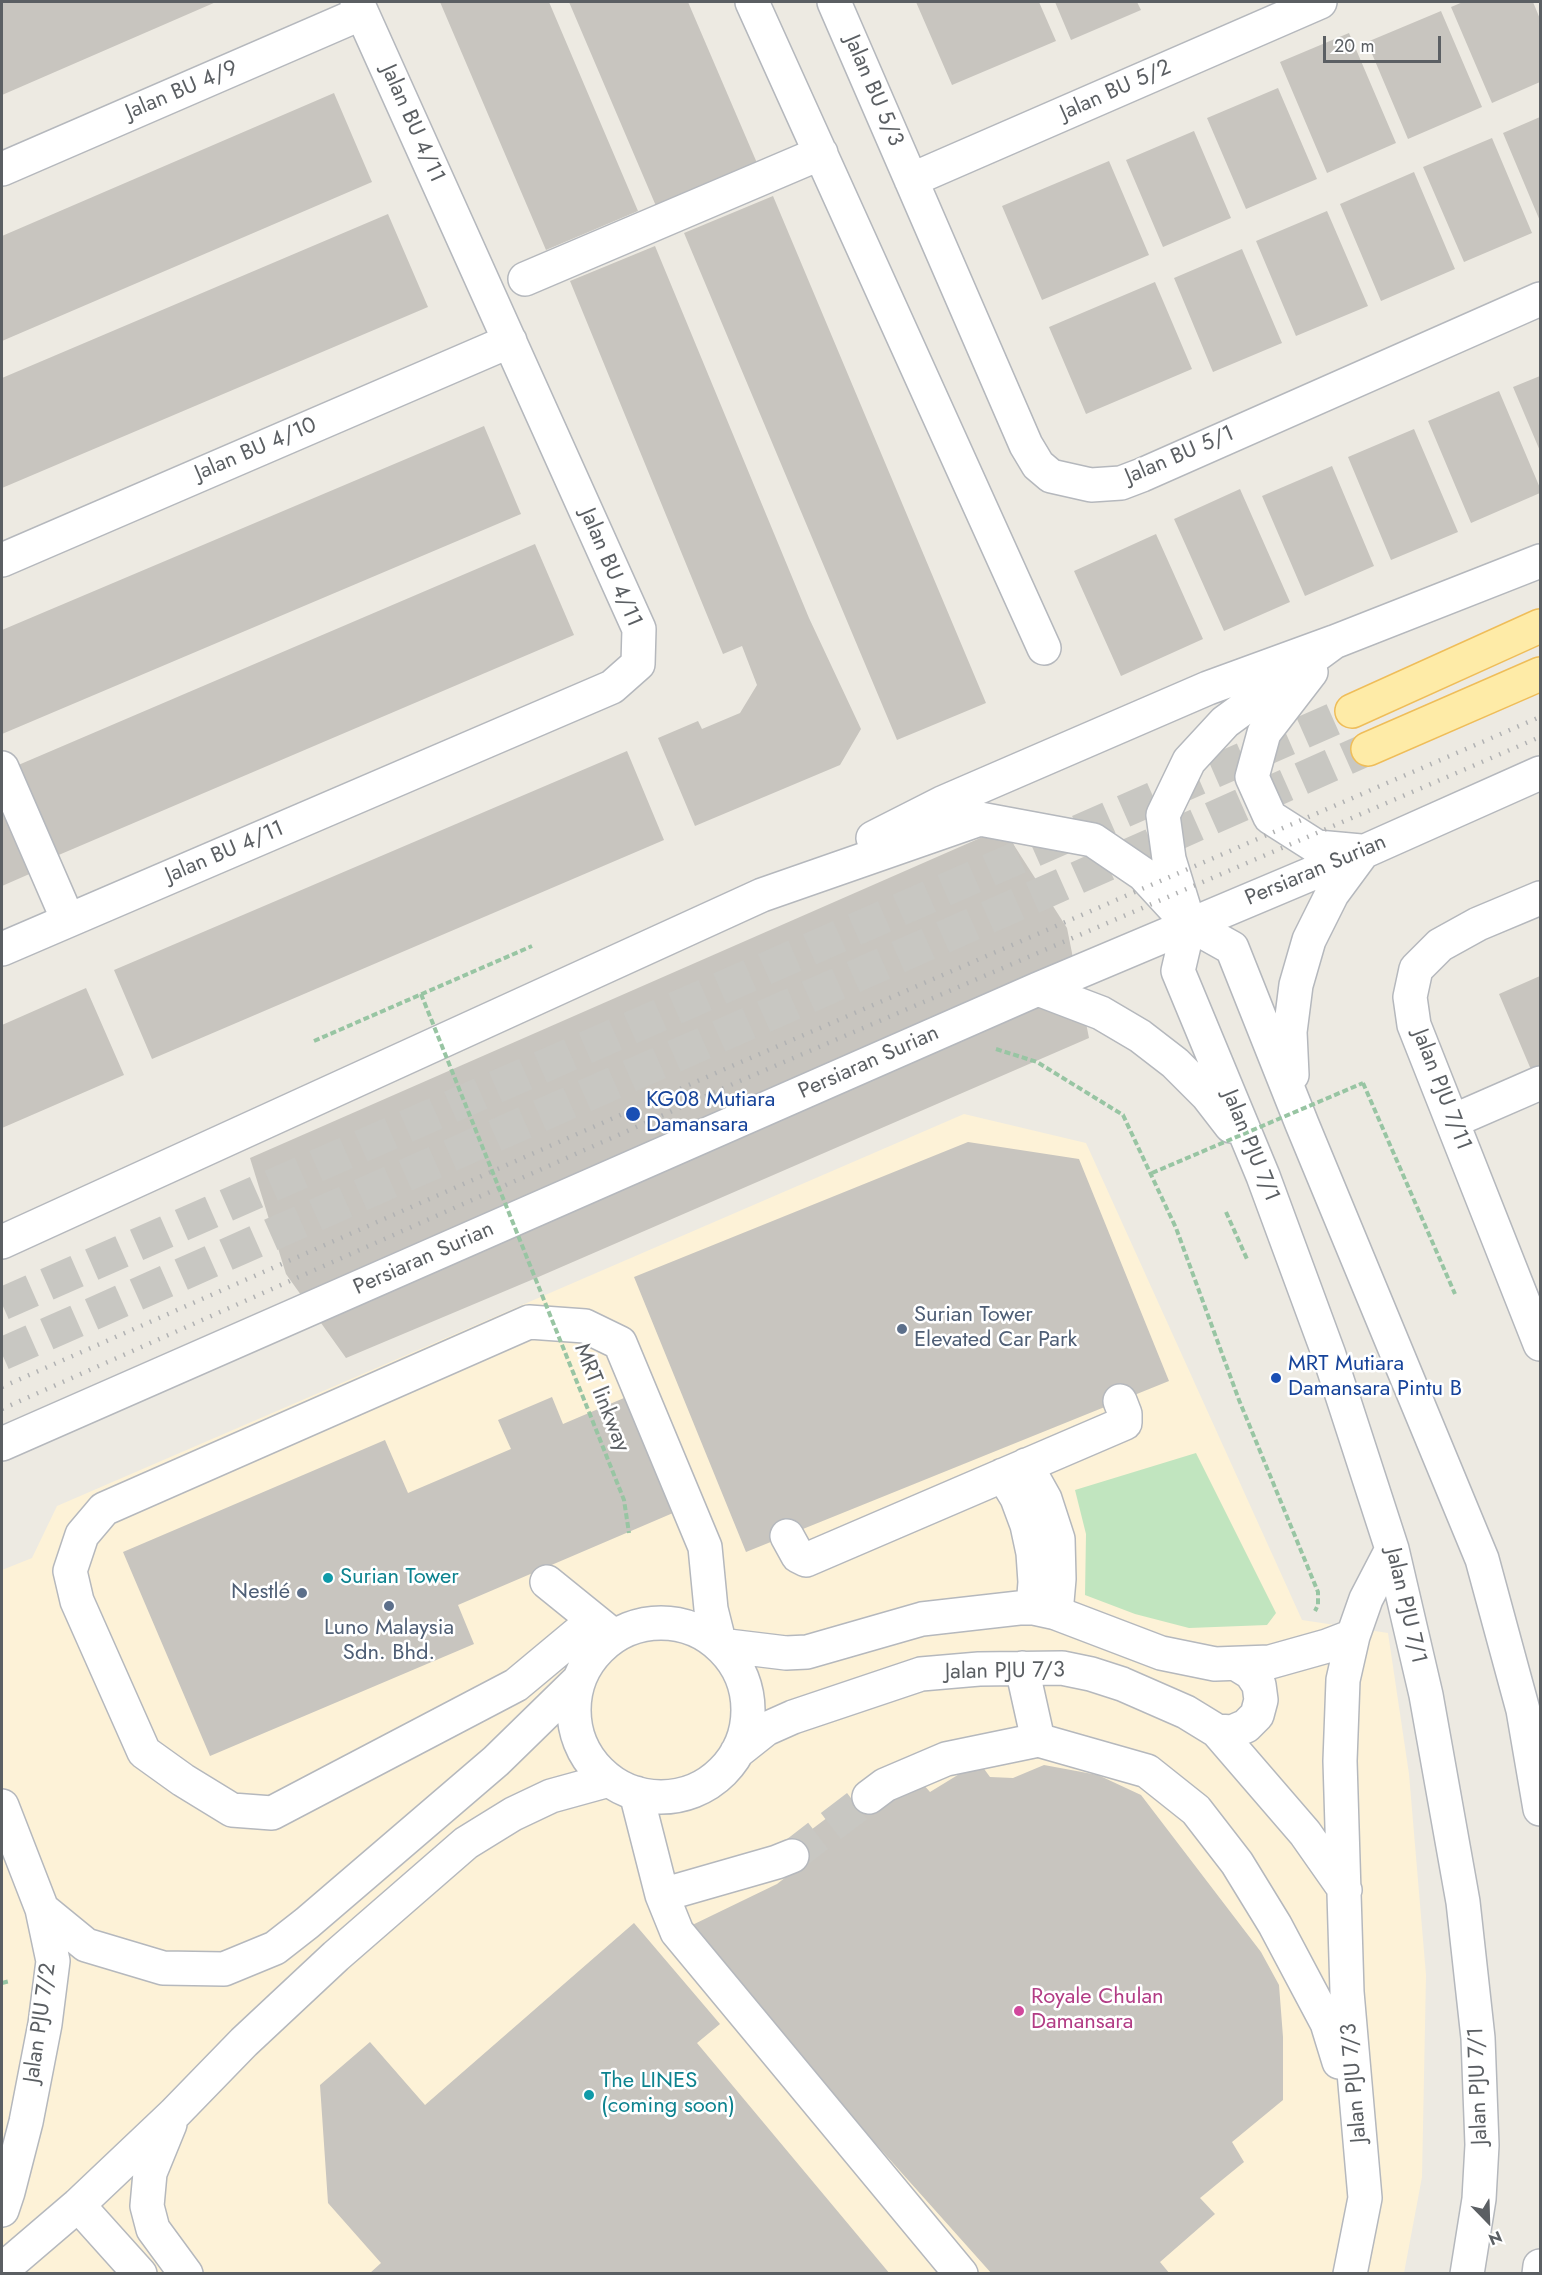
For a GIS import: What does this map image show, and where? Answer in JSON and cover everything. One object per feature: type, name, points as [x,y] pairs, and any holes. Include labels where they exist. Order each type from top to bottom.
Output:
[{"type":"main road","points":[[1352,711],[1540,626]]},
{"type":"main road","points":[[1368,749],[1540,674]]},
{"type":"street","points":[[752,2],[1044,648]]},
{"type":"street","name":"Jalan BU 5/3","points":[[834,2],[911,180]]},
{"type":"street","name":"Jalan BU 5/2","points":[[911,180],[1320,2]]},
{"type":"street","name":"Jalan BU 4/9","points":[[2,169],[360,7]]},
{"type":"street","name":"Jalan BU 4/11","points":[[2,949],[612,687],[638,664],[639,629],[360,7]]},
{"type":"street","points":[[525,279],[821,153]]},
{"type":"street","name":"Jalan BU 5/1","points":[[911,180],[1026,445],[1038,465],[1051,476],[1067,480],[1091,484],[1121,483],[1142,475],[1540,299]]},
{"type":"street","name":"Jalan BU 4/10","points":[[2,560],[510,341]]},
{"type":"street","points":[[2,1242],[762,895],[942,803],[1208,688],[1334,642],[1540,561]]},
{"type":"street","points":[[1334,642],[1264,733],[1252,777],[1270,817],[1317,847],[1363,852]]},
{"type":"street","points":[[1189,924],[1169,859],[1163,815],[1189,761],[1225,722],[1334,642]]},
{"type":"street","points":[[2,768],[68,920]]},
{"type":"street","name":"Persiaran Surian","points":[[2,1444],[1038,989],[1363,852],[1540,773]]},
{"type":"street","points":[[762,895],[980,819],[1093,840],[1143,874],[1189,924],[1232,948],[1302,1124],[1482,1559],[1523,1710],[1540,1809]]},
{"type":"street","points":[[1302,1124],[1292,1079],[1290,1032],[1296,985],[1309,940],[1332,894],[1363,852]]},
{"type":"street","name":"Jalan PJU 7/11","points":[[1540,898],[1479,924],[1440,945],[1416,969],[1410,997],[1414,1025],[1453,1121],[1531,1288],[1540,1344]]},
{"type":"street","name":"Jalan PJU 7/1","points":[[1189,924],[1178,971],[1263,1176],[1329,1354],[1392,1549],[1426,1695],[1463,1902],[1478,2038],[1482,2145],[1479,2199],[1467,2274]]},
{"type":"street","points":[[1038,989],[1101,1013],[1140,1036],[1175,1063],[1207,1095],[1263,1176]]},
{"type":"street","points":[[1453,1121],[1540,1083]]},
{"type":"street","points":[[2,2270],[78,2205],[303,1987],[466,1843],[513,1814],[551,1796],[622,1787],[665,1797],[693,1791],[719,1775],[737,1752],[747,1724],[747,1695],[738,1668],[720,1645],[696,1630],[669,1623],[604,1628],[516,1685],[272,1813],[232,1810],[183,1780],[144,1752],[77,1601],[70,1571],[82,1534],[105,1509],[529,1322],[585,1326],[620,1343],[705,1547],[711,1609],[720,1645]]},
{"type":"street","points":[[796,1548],[1015,1470],[1122,1412]]},
{"type":"street","points":[[2,1467],[42,1426]]},
{"type":"street","points":[[1015,1470],[1017,1498],[1027,1525],[1035,1582],[1044,1610]]},
{"type":"street","name":"Jalan PJU 7/3","points":[[1350,2274],[1365,2198],[1347,1992],[1340,1761],[1343,1680],[1340,1641],[1366,1599],[1392,1549]]},
{"type":"street","points":[[547,1582],[604,1628]]},
{"type":"street","points":[[720,1645],[786,1653],[807,1652],[922,1618],[958,1613],[1044,1610],[1161,1653],[1196,1662],[1238,1665],[1270,1662],[1340,1641]]},
{"type":"street","points":[[42,1909],[86,1945],[163,1968],[224,1969],[274,1948],[307,1923],[496,1761],[578,1681],[604,1628]]},
{"type":"street","points":[[1217,1731],[1232,1732],[1246,1726],[1257,1715],[1261,1700],[1259,1685],[1251,1673],[1238,1665]]},
{"type":"street","points":[[1022,1668],[1038,1740]]},
{"type":"street","name":"Jalan PJU 7/3","points":[[737,1752],[766,1729],[792,1717],[921,1674],[1062,1668],[1091,1674],[1122,1684],[1186,1712],[1217,1731],[1305,1833],[1344,1890]]},
{"type":"street","points":[[578,1681],[573,1709],[577,1736],[589,1761],[622,1787],[677,1932],[961,2274]]},
{"type":"street","points":[[869,1797],[885,1785],[946,1759],[1038,1740],[1147,1770],[1196,1810],[1237,1863],[1275,1925],[1327,2023],[1359,2130]]},
{"type":"street","name":"Jalan PJU 7/2","points":[[2,1806],[42,1909],[53,1961],[45,2024],[26,2122],[2,2210]]},
{"type":"street","points":[[662,1895],[792,1856]]},
{"type":"street","points":[[174,2114],[150,2173],[147,2206],[153,2229],[186,2274]]},
{"type":"street","points":[[78,2205],[140,2274]]},
{"type":"street","points":[[1539,2274],[1540,2266]]},
{"type":"path","points":[[314,1041],[532,946]]},
{"type":"path","name":"MRT linkway","points":[[421,994],[624,1500],[629,1533]]},
{"type":"path","points":[[1037,1062],[1123,1115],[1176,1228],[1239,1400],[1318,1592],[1318,1605],[1311,1617],[1340,1641]]},
{"type":"path","points":[[1152,1173],[1363,1083],[1455,1294]]},
{"type":"path","points":[[1226,1212],[1247,1259]]},
{"type":"path","points":[[2,1983],[10,1981]]},
{"type":"shaded area","points":[[964,1114],[1086,1143],[1302,1620],[1388,1633],[1409,1774],[1426,1975],[1422,2177],[1404,2273],[2,2274],[2,1570],[32,1558],[57,1506]]},
{"type":"green space","points":[[1196,1453],[1276,1613],[1267,1625],[1189,1628],[1135,1614],[1085,1595],[1086,1534],[1075,1490]]},
{"type":"building","points":[[2,2],[216,2],[2,95]]},
{"type":"building","points":[[440,2],[549,2],[638,211],[546,250]]},
{"type":"building","points":[[569,2],[688,2],[757,163],[656,206]]},
{"type":"building","points":[[916,2],[1039,2],[1056,41],[952,85]]},
{"type":"building","points":[[1055,2],[1137,2],[1141,10],[1071,40]]},
{"type":"building","points":[[1463,2],[1533,2],[1540,19],[1540,82],[1492,103],[1451,7]]},
{"type":"building","points":[[1441,11],[1482,107],[1408,139],[1367,42]]},
{"type":"building","points":[[1349,33],[1396,143],[1327,173],[1280,62]]},
{"type":"building","points":[[1278,88],[1317,179],[1246,209],[1207,118]]},
{"type":"building","points":[[334,93],[372,182],[2,341],[2,236]]},
{"type":"building","points":[[1540,117],[1540,221],[1503,133]]},
{"type":"building","points":[[1194,131],[1231,218],[1163,247],[1126,160]]},
{"type":"building","points":[[1492,138],[1532,233],[1464,262],[1423,167]]},
{"type":"building","points":[[1109,161],[1149,255],[1042,300],[1002,206]]},
{"type":"building","points":[[1414,172],[1455,269],[1381,301],[1340,204]]},
{"type":"building","points":[[773,196],[986,703],[897,740],[684,233]]},
{"type":"building","points":[[1327,211],[1368,306],[1296,336],[1256,241]]},
{"type":"building","points":[[388,214],[428,307],[2,488],[2,378]]},
{"type":"building","points":[[655,246],[809,618],[861,729],[840,765],[695,826],[658,738],[698,721],[702,729],[740,713],[757,685],[742,646],[723,654],[570,281]]},
{"type":"building","points":[[1242,249],[1282,343],[1213,372],[1174,278]]},
{"type":"building","points":[[1155,282],[1192,369],[1086,414],[1049,327]]},
{"type":"building","points":[[1540,376],[1540,451],[1513,387]]},
{"type":"building","points":[[1499,391],[1540,488],[1540,493],[1471,523],[1428,421]]},
{"type":"building","points":[[484,426],[521,514],[2,734],[2,630]]},
{"type":"building","points":[[1414,429],[1458,532],[1391,560],[1348,457]]},
{"type":"building","points":[[1332,466],[1374,566],[1305,596],[1262,496]]},
{"type":"building","points":[[1240,489],[1290,602],[1224,631],[1174,519]]},
{"type":"building","points":[[1156,534],[1203,639],[1121,676],[1074,571]]},
{"type":"building","points":[[535,544],[574,635],[54,857],[16,766]]},
{"type":"building","points":[[627,751],[664,840],[152,1059],[114,970]]},
{"type":"building","points":[[2,798],[34,872],[2,886]]},
{"type":"building","name":"KG08 Mutiara Damansara","points":[[1003,828],[1067,928],[1089,1038],[346,1358],[286,1274],[250,1158]]},
{"type":"building","points":[[1540,976],[1540,1069],[1532,1072],[1499,994]]},
{"type":"building","points":[[86,988],[124,1075],[2,1128],[2,1025]]},
{"type":"building","name":"Surian Tower Elevated Car Park","points":[[968,1142],[1079,1159],[1169,1381],[746,1552],[634,1277]]},
{"type":"building","name":"Surian Tower","points":[[631,1395],[680,1510],[458,1605],[474,1644],[210,1756],[123,1552],[385,1440],[408,1493],[511,1449],[498,1420],[552,1397],[563,1424]]},
{"type":"building","name":"Royale Chulan Damansara","points":[[979,1762],[990,1777],[1013,1778],[1044,1765],[1098,1775],[1141,1795],[1261,1952],[1279,1985],[1283,2037],[1283,2100],[1232,2142],[1244,2162],[1200,2198],[1215,2214],[1160,2262],[1170,2274],[992,2274],[684,1929],[777,1884],[799,1867],[787,1848],[864,1790],[915,1775],[930,1792]]},
{"type":"building","name":"The LINES (coming soon)","points":[[634,1923],[720,2024],[697,2043],[890,2274],[369,2274],[381,2263],[328,2203],[320,2085],[370,2042],[425,2105]]},
{"type":"tunnel","points":[[2,1304],[1352,711]]},
{"type":"tunnel","points":[[2,1354],[1368,749]]},
{"type":"tunnel","points":[[792,1856],[869,1797]]},
{"type":"railway","points":[[2,1387],[725,1069],[1540,717]]},
{"type":"railway","points":[[2,1409],[733,1084],[1540,737]]},
{"type":"place","name":"KG08 Mutiara Damansara","points":[[633,1114]]},
{"type":"place","name":"Surian Tower Elevated Car Park","points":[[902,1329]]},
{"type":"place","name":"MRT Mutiara Damansara Pintu B","points":[[1276,1378]]},
{"type":"place","name":"Surian Tower","points":[[328,1578]]},
{"type":"place","name":"Nestlé","points":[[302,1593]]},
{"type":"place","name":"Luno Malaysia Sdn. Bhd.","points":[[389,1606]]},
{"type":"place","name":"Royale Chulan Damansara","points":[[1019,2011]]},
{"type":"place","name":"The LINES (coming soon)","points":[[589,2095]]}]
